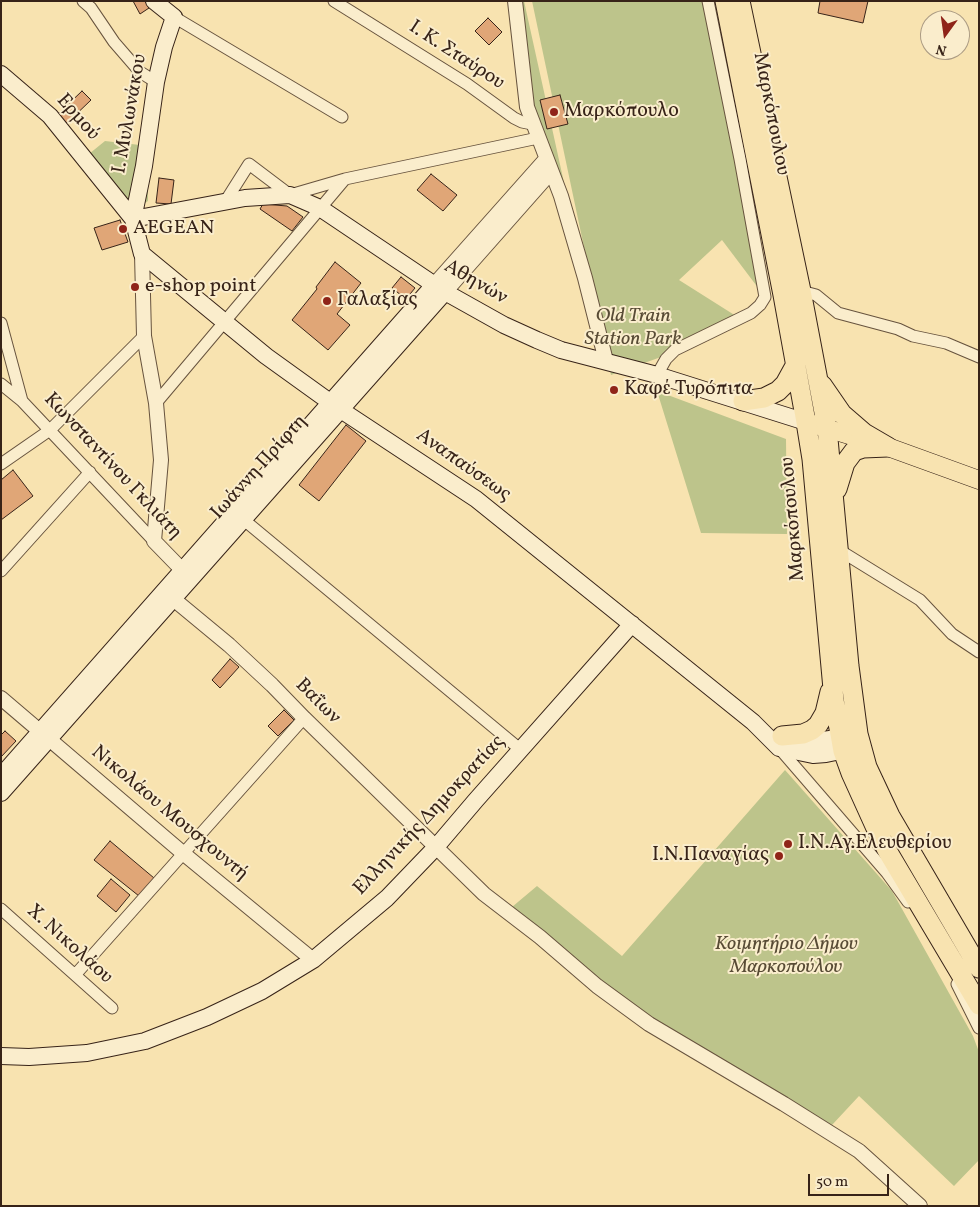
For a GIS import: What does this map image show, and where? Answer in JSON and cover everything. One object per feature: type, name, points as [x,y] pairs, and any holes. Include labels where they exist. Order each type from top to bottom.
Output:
[{"type":"highway","name":"Μαρκόπουλου","points":[[725,1],[796,364],[812,459],[834,700],[851,742],[867,766],[900,834],[979,968]]},
{"type":"highway","name":"Μαρκόπουλου","points":[[740,1],[802,291],[827,428],[849,666],[851,773],[884,843],[979,1005]]},
{"type":"highway","points":[[742,401],[764,398],[778,391],[785,384],[796,364]]},
{"type":"highway","points":[[816,372],[825,391],[842,414],[864,433],[888,447]]},
{"type":"highway","points":[[834,503],[841,472],[848,456],[854,451],[863,448],[888,447]]},
{"type":"highway","points":[[781,742],[812,730],[818,725],[825,713],[830,694],[831,668]]},
{"type":"main road","points":[[154,1],[174,17]]},
{"type":"main road","name":"Ι. Μυλωνάκου","points":[[133,219],[144,166],[156,82],[164,47],[174,17]]},
{"type":"main road","name":"Ερμού","points":[[1,74],[50,116],[133,219]]},
{"type":"main road","name":"Αθηνών","points":[[133,219],[257,196],[290,195],[320,208],[440,289],[490,318],[537,340],[561,350],[657,375],[806,422]]},
{"type":"main road","points":[[133,219],[142,254]]},
{"type":"main road","name":"Αναπαύσεως","points":[[142,254],[266,356],[336,406],[476,499],[753,722],[781,742],[813,755],[851,742]]},
{"type":"main road","name":"Ιωάννη Πρίφτη","points":[[1,794],[45,735],[440,289]]},
{"type":"main road","name":"Ιωάννη Πρίφτη","points":[[239,516],[282,458],[336,406]]},
{"type":"main road","points":[[806,422],[888,447],[979,480]]},
{"type":"main road","name":"Ελληνικής Δημοκρατίας","points":[[1,1056],[30,1057],[80,1054],[144,1041],[208,1017],[262,991],[313,960],[387,898],[436,847],[632,624]]},
{"type":"main road","name":"Ιωάννη Πρίφτη","points":[[1,776],[45,735]]},
{"type":"street","points":[[83,1],[92,8],[114,42],[140,72],[156,82]]},
{"type":"street","name":"Ι. Κ. Σταύρου","points":[[334,1],[467,84],[514,118],[532,124]]},
{"type":"street","points":[[515,1],[527,108],[561,196],[585,278],[606,361]]},
{"type":"street","points":[[657,375],[666,359],[675,350],[751,313],[765,298],[742,169],[708,1]]},
{"type":"street","points":[[174,17],[342,117]]},
{"type":"street","points":[[225,202],[250,164],[290,195],[345,179],[538,138]]},
{"type":"street","name":"Ιωάννη Πρίφτη","points":[[440,289],[549,165]]},
{"type":"street","points":[[156,403],[345,179]]},
{"type":"street","points":[[142,254],[144,336],[156,403],[160,460],[154,541]]},
{"type":"street","points":[[802,291],[816,294],[838,313],[898,329],[913,336],[946,343],[979,358]]},
{"type":"street","points":[[1,323],[22,401]]},
{"type":"street","points":[[1,464],[50,430],[144,336]]},
{"type":"street","name":"Κωνσταντίνου Γκλιάτη","points":[[1,384],[22,401],[187,575]]},
{"type":"street","points":[[1,571],[90,472]]},
{"type":"street","points":[[239,516],[521,750]]},
{"type":"street","points":[[839,550],[920,600],[952,634],[979,652]]},
{"type":"street","name":"Βαΐων","points":[[169,595],[272,685],[484,894],[540,937],[597,986],[649,1024],[859,1151],[920,1206]]},
{"type":"street","name":"Νικολάου Μουσχουντή","points":[[1,698],[184,854],[313,960]]},
{"type":"street","points":[[75,975],[304,718]]},
{"type":"street","points":[[781,742],[901,892],[956,983],[979,1028]]},
{"type":"street","name":"Χ. Νικολάου","points":[[1,910],[112,1008]]},
{"type":"green space","points":[[516,1],[524,1],[585,278],[532,124]]},
{"type":"green space","name":"Old Train Station Park","points":[[532,1],[707,1],[765,297],[722,240],[679,280],[736,316],[672,353],[611,375]]},
{"type":"green space","points":[[105,141],[140,145],[148,141],[148,201],[129,214],[84,158]]},
{"type":"green space","points":[[657,391],[786,439],[787,534],[701,533]]},
{"type":"green space","name":"Κοιμητήριο Δήμου Μαρκοπούλου","points":[[785,770],[892,891],[973,1036],[979,1052],[979,1160],[954,1186],[859,1096],[832,1125],[690,1043],[599,980],[512,907],[537,886],[622,956]]},
{"type":"building","points":[[133,1],[145,1],[149,8],[140,14]]},
{"type":"building","points":[[820,1],[868,1],[863,23],[818,13]]},
{"type":"building","points":[[488,18],[502,32],[489,45],[475,31]]},
{"type":"building","points":[[82,91],[91,100],[67,123],[58,114]]},
{"type":"building","name":"Μαρκόπουλο","points":[[560,95],[568,124],[547,129],[540,100]]},
{"type":"building","points":[[431,174],[457,195],[443,211],[417,190]]},
{"type":"building","points":[[159,178],[174,180],[171,204],[156,203]]},
{"type":"building","points":[[263,204],[287,206],[303,217],[292,231],[260,209]]},
{"type":"building","points":[[120,220],[128,242],[102,250],[94,228]]},
{"type":"building","name":"Γαλαξίας","points":[[335,262],[361,283],[337,314],[350,325],[328,350],[292,320],[317,289],[316,287]]},
{"type":"building","points":[[401,277],[415,288],[406,299],[392,288]]},
{"type":"building","points":[[346,425],[366,441],[319,501],[299,485]]},
{"type":"building","points":[[13,470],[33,496],[1,520],[1,480]]},
{"type":"building","points":[[230,659],[239,667],[220,688],[212,680]]},
{"type":"building","points":[[284,710],[294,720],[278,736],[268,726]]},
{"type":"building","points":[[5,731],[16,741],[1,757],[1,735]]},
{"type":"building","points":[[110,841],[154,878],[139,896],[94,860]]},
{"type":"building","points":[[111,879],[130,895],[116,912],[97,896]]},
{"type":"place","name":"Μαρκόπουλο","points":[[554,112]]},
{"type":"place","name":"AEGEAN","points":[[123,229]]},
{"type":"place","name":"e-shop point","points":[[135,287]]},
{"type":"place","name":"Γαλαξίας","points":[[327,301]]},
{"type":"place","name":"Καφέ Τυρóπιτα","points":[[614,390]]},
{"type":"place","name":"Ι.Ν.Αγ.Ελευθερίου","points":[[788,844]]},
{"type":"place","name":"Ι.Ν.Παναγίας","points":[[779,856]]}]
